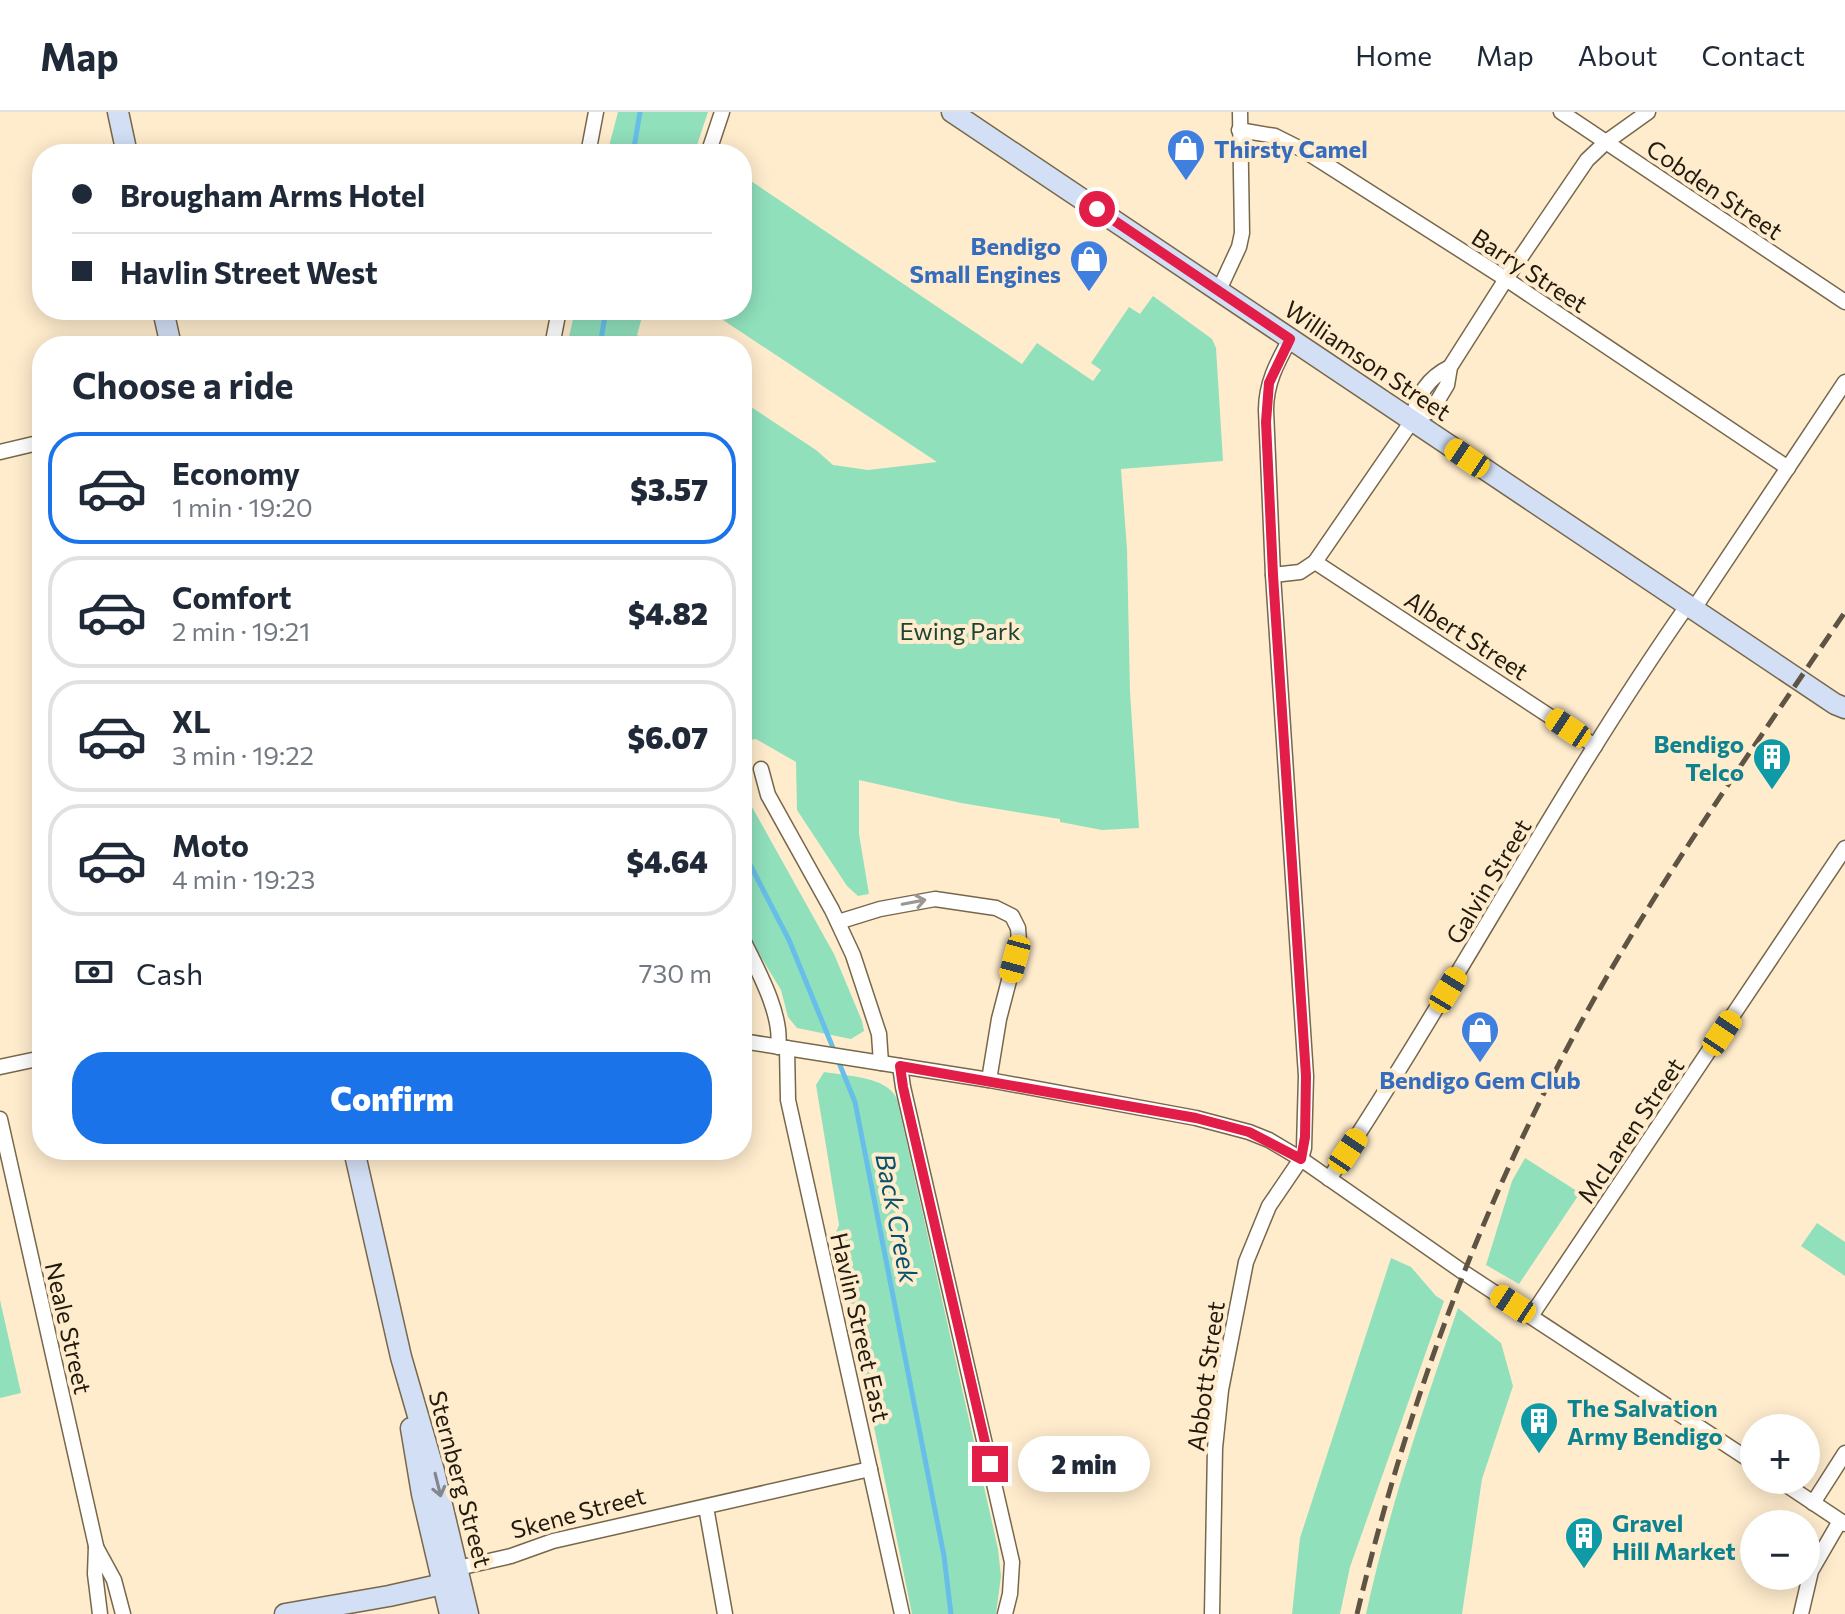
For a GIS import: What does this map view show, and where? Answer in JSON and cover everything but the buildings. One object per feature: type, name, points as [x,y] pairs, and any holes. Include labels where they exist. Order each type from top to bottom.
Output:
[{"type":"street","points":[[120,112],[125,144]]},
{"type":"street","points":[[590,144],[596,112]]},
{"type":"street","points":[[711,144],[722,112]]},
{"type":"street","name":"Williamson Street","points":[[952,112],[1842,709]]},
{"type":"street","points":[[1219,290],[1239,247],[1242,233],[1238,112]]},
{"type":"street","name":"Cobden Street","points":[[1561,112],[1845,302]]},
{"type":"street","points":[[1273,575],[1300,572],[1315,562],[1412,421],[1432,410],[1447,385],[1450,367],[1581,169],[1606,142],[1648,112]]},
{"type":"street","name":"Barry Street","points":[[1239,130],[1275,136],[1305,151],[1506,279],[1788,468]]},
{"type":"street","points":[[1290,339],[1273,372],[1266,400],[1273,575],[1306,1076],[1305,1137],[1301,1159]]},
{"type":"street","name":"Galvin Street","points":[[1329,1179],[1382,1098],[1595,746],[1845,382]]},
{"type":"street","points":[[0,452],[32,444]]},
{"type":"street","name":"Albert Street","points":[[1315,562],[1595,746]]},
{"type":"street","points":[[761,769],[768,795],[853,955],[879,1034],[881,1063]]},
{"type":"street","name":"McLaren Street","points":[[1531,1316],[1845,848]]},
{"type":"street","points":[[838,922],[880,909],[935,899],[996,908],[1012,916],[1018,928],[1019,942],[999,1019],[989,1080]]},
{"type":"street","name":"Havlin Street East","points":[[752,959],[779,1033],[786,1091],[902,1614]]},
{"type":"street","points":[[752,1042],[989,1080],[1228,1126],[1269,1140],[1740,1454]]},
{"type":"street","points":[[0,1067],[32,1060]]},
{"type":"street","points":[[900,1066],[1012,1562],[1005,1614]]},
{"type":"street","name":"Neale Street","points":[[0,1119],[96,1546],[95,1574],[100,1614]]},
{"type":"street","name":"Abbott Street","points":[[1212,1614],[1217,1417],[1241,1283],[1269,1206],[1301,1159]]},
{"type":"street","name":"Sternberg Street","points":[[356,1160],[401,1357],[420,1484],[450,1574],[468,1614]]},
{"type":"street","points":[[1813,1503],[1845,1453]]},
{"type":"street","name":"Skene Street","points":[[293,1612],[389,1596],[553,1541],[870,1469]]},
{"type":"street","points":[[1800,1494],[1842,1523],[1811,1571],[1801,1614]]},
{"type":"street","points":[[706,1507],[725,1614]]},
{"type":"street","name":"Neale Street","points":[[96,1546],[114,1580],[123,1614]]},
{"type":"street","name":"Sternberg Street","points":[[450,1574],[450,1614]]},
{"type":"green space","points":[[618,112],[708,112],[697,144],[610,144]]},
{"type":"green space","name":"Ewing Park","points":[[752,182],[1022,364],[1037,343],[1093,381],[1101,370],[1091,363],[1129,307],[1140,314],[1153,296],[1212,339],[1216,348],[1223,461],[1121,469],[1139,828],[1102,830],[859,780],[859,834],[869,894],[858,896],[847,886],[797,810],[796,762],[752,740],[752,408],[816,450],[833,465],[868,470],[937,462],[752,339],[752,336],[723,320],[752,320]]},
{"type":"green space","points":[[573,320],[641,320],[639,336],[569,336]]},
{"type":"green space","points":[[752,807],[834,954],[864,1031],[851,1039],[797,1028],[788,1017],[781,990],[752,942]]},
{"type":"green space","points":[[824,1072],[875,1081],[892,1091],[897,1099],[998,1549],[1001,1576],[996,1614],[912,1614],[835,1235],[839,1225],[816,1085]]},
{"type":"green space","points":[[1525,1158],[1580,1193],[1519,1284],[1486,1265],[1512,1181]]},
{"type":"green space","points":[[1817,1223],[1845,1242],[1845,1276],[1801,1246]]},
{"type":"green space","points":[[1391,1258],[1411,1267],[1444,1301],[1350,1567],[1340,1614],[1292,1614],[1300,1538]]},
{"type":"green space","points":[[0,1300],[21,1393],[0,1398]]},
{"type":"green space","points":[[1458,1308],[1501,1343],[1513,1386],[1482,1479],[1462,1614],[1366,1614],[1396,1498]]},
{"type":"waterway","name":"Back Creek","points":[[635,144],[640,112]]},
{"type":"waterway","name":"Back Creek","points":[[602,336],[604,320]]},
{"type":"waterway","name":"Back Creek","points":[[752,868],[789,940],[855,1102],[944,1556],[951,1614]]},
{"type":"railway","points":[[1357,1614],[1397,1465],[1446,1319],[1504,1177],[1537,1107],[1635,929],[1703,822],[1845,612]]},
{"type":"place","name":"Thirsty Camel","points":[[1186,182]]},
{"type":"place","name":"Bendigo Small Engines","points":[[1089,293]]},
{"type":"place","name":"Bendigo Telco","points":[[1772,791]]},
{"type":"place","name":"Bendigo Gem Club","points":[[1480,1064]]},
{"type":"place","name":"The Salvation Army Bendigo","points":[[1539,1455]]},
{"type":"place","name":"Gravel Hill Market","points":[[1584,1570]]},
{"type":"route","points":[[990,1464],[900,1066],[1196,1118],[1249,1132],[1301,1159],[1305,1137],[1306,1076],[1266,422],[1269,383],[1290,339],[1097,209]]}]
